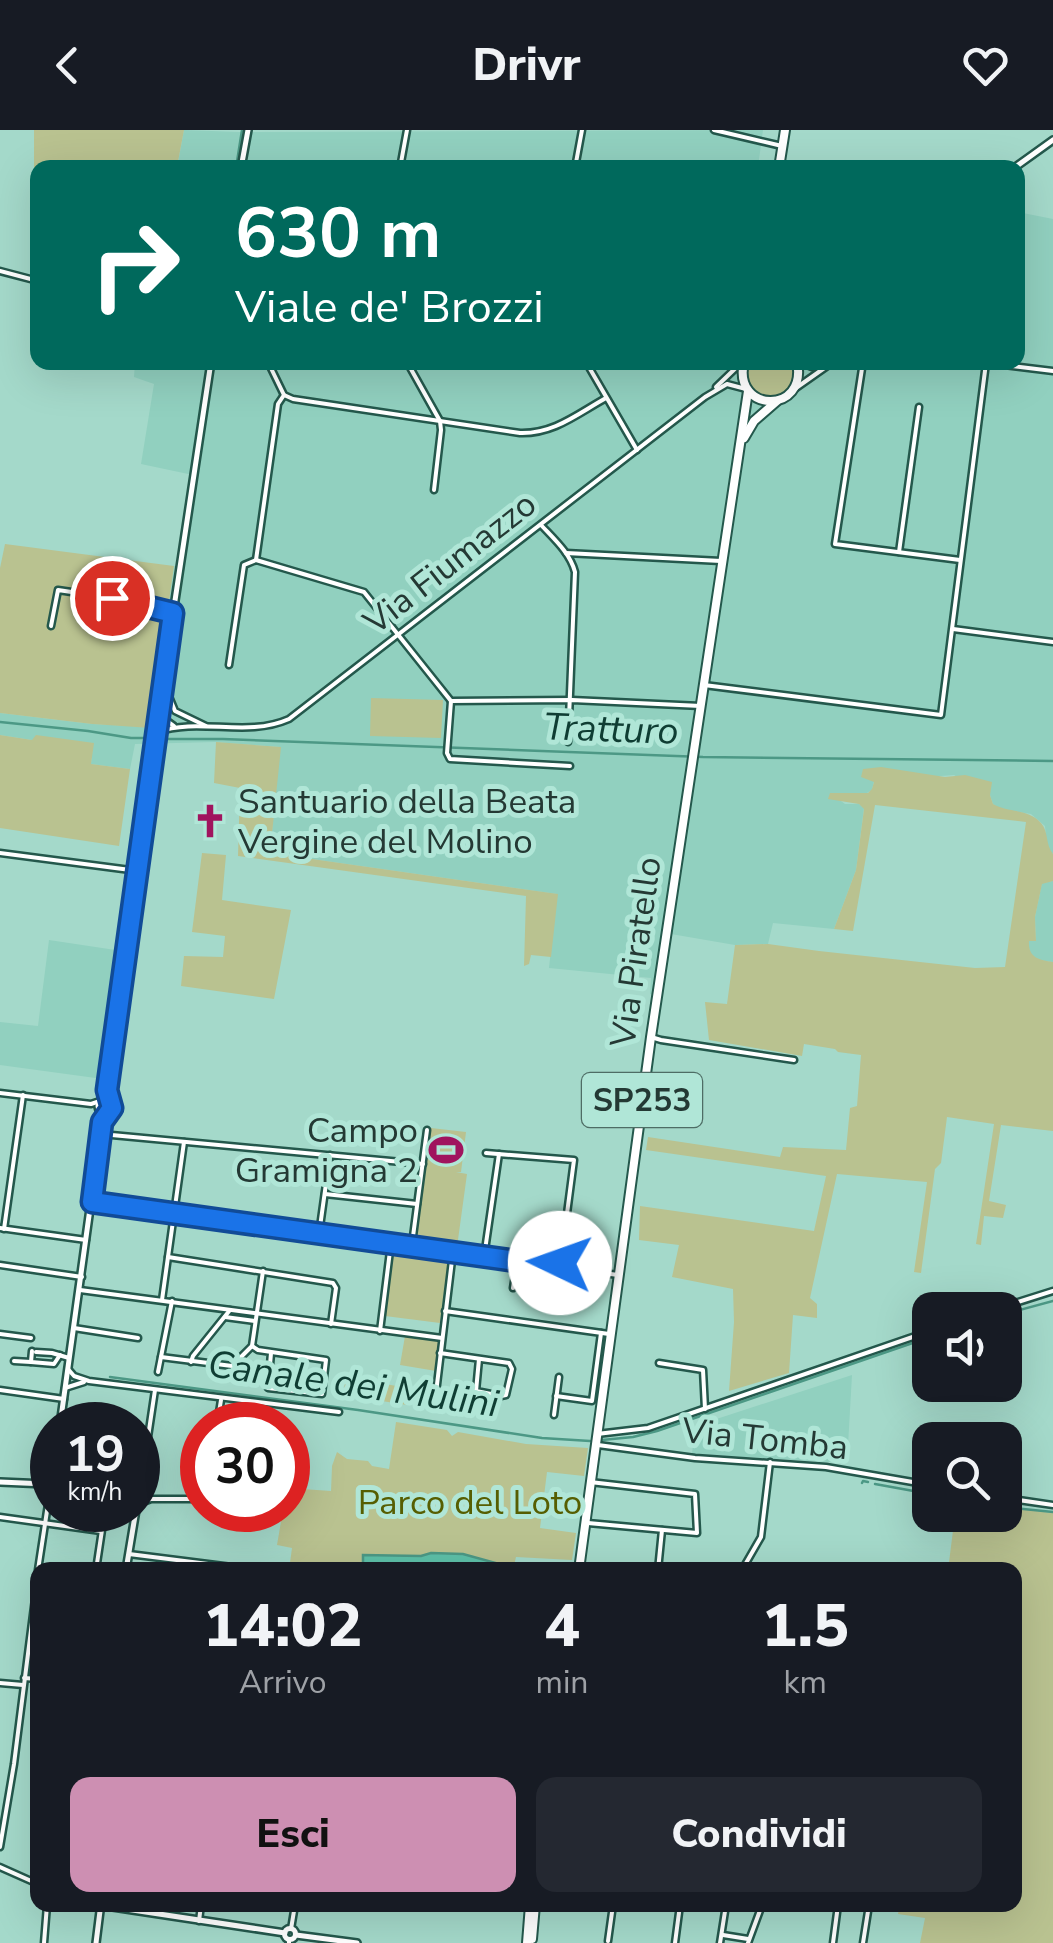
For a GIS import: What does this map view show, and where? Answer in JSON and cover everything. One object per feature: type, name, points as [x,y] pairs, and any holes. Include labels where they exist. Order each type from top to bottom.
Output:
[{"type":"main road","points":[[780,160],[785,130]]},
{"type":"main road","name":"SP253","points":[[742,370],[747,390]]},
{"type":"main road","points":[[792,391],[799,370]]},
{"type":"main road","points":[[747,390],[764,401],[777,401]]},
{"type":"main road","name":"Via Piratello","points":[[580,1562],[606,1334],[618,1275],[747,390]]},
{"type":"main road","name":"SP253","points":[[777,401],[792,391]]},
{"type":"main road","name":"Via Piratello","points":[[737,462],[749,427],[777,401]]},
{"type":"main road","points":[[529,1943],[532,1912]]},
{"type":"street","points":[[243,160],[248,130]]},
{"type":"street","points":[[401,160],[407,130]]},
{"type":"street","points":[[576,160],[582,130]]},
{"type":"street","points":[[714,130],[782,146]]},
{"type":"street","points":[[1025,160],[1053,140]]},
{"type":"street","points":[[0,271],[30,279]]},
{"type":"street","points":[[1025,368],[1053,371]]},
{"type":"street","points":[[102,1122],[112,1108],[107,1090],[210,370]]},
{"type":"street","points":[[272,370],[284,395],[293,399],[538,434],[606,398]]},
{"type":"street","points":[[411,370],[440,422],[434,490]]},
{"type":"street","points":[[590,370],[637,450]]},
{"type":"street","name":"Via Fiumazzo","points":[[157,732],[174,726],[263,727],[288,719],[705,397],[734,370]]},
{"type":"street","points":[[792,391],[822,370]]},
{"type":"street","points":[[862,370],[835,544],[961,560]]},
{"type":"street","points":[[704,685],[942,715],[982,370]]},
{"type":"street","name":"Via Fiumazzo","points":[[705,397],[727,384],[747,390]]},
{"type":"street","points":[[256,560],[278,404],[284,395]]},
{"type":"street","points":[[900,552],[919,407]]},
{"type":"street","points":[[541,525],[566,552],[575,572],[568,742]]},
{"type":"street","points":[[566,552],[721,560]]},
{"type":"street","points":[[229,665],[244,565],[256,560],[364,592],[451,701],[450,759],[570,766]]},
{"type":"street","points":[[51,626],[58,590],[173,613]]},
{"type":"street","points":[[952,629],[1053,642]]},
{"type":"street","points":[[159,715],[175,711],[163,680]]},
{"type":"street","points":[[451,701],[572,700],[701,706]]},
{"type":"street","name":"Via Fiumazzo","points":[[175,711],[210,728]]},
{"type":"street","points":[[159,715],[174,726]]},
{"type":"street","points":[[0,853],[138,871]]},
{"type":"street","points":[[651,1037],[794,1060]]},
{"type":"street","points":[[64,1402],[101,1134],[100,1100],[107,1090]]},
{"type":"street","points":[[0,1093],[91,1104],[100,1100],[110,1102]]},
{"type":"street","points":[[23,1095],[2,1229],[86,1240]]},
{"type":"street","points":[[91,1104],[99,1111],[109,1112]]},
{"type":"street","points":[[411,1246],[428,1130]]},
{"type":"street","points":[[101,1134],[423,1164]]},
{"type":"street","points":[[162,1300],[184,1142]]},
{"type":"street","points":[[486,1153],[574,1160],[560,1267]]},
{"type":"street","points":[[319,1234],[330,1154]]},
{"type":"street","points":[[484,1257],[499,1154]]},
{"type":"street","points":[[325,1194],[417,1204]]},
{"type":"street","points":[[92,1202],[618,1275]]},
{"type":"street","points":[[380,1330],[391,1243]]},
{"type":"street","points":[[435,1401],[453,1252]]},
{"type":"street","points":[[168,1258],[335,1285],[330,1324]]},
{"type":"street","points":[[514,1288],[517,1261]]},
{"type":"street","points":[[0,1264],[82,1277]]},
{"type":"street","points":[[161,1357],[230,1367],[252,1346],[263,1271]]},
{"type":"street","points":[[80,1290],[442,1338]]},
{"type":"street","points":[[1022,1300],[1053,1290]]},
{"type":"street","points":[[158,1372],[172,1302]]},
{"type":"street","points":[[191,1362],[230,1310]]},
{"type":"street","points":[[445,1311],[606,1334],[592,1401],[556,1396]]},
{"type":"street","points":[[225,1317],[256,1322]]},
{"type":"street","points":[[74,1328],[138,1338]]},
{"type":"street","points":[[0,1334],[31,1338],[29,1349],[34,1352],[69,1358]]},
{"type":"street","points":[[597,1434],[648,1428],[912,1337]]},
{"type":"street","points":[[252,1346],[326,1360],[322,1394],[268,1388],[271,1352]]},
{"type":"street","points":[[31,1362],[34,1352]]},
{"type":"street","points":[[440,1353],[507,1362],[512,1369],[506,1395],[476,1391],[479,1359]]},
{"type":"street","points":[[14,1361],[54,1364],[60,1355]]},
{"type":"street","points":[[659,1363],[703,1370],[705,1409]]},
{"type":"street","points":[[68,1369],[74,1376],[90,1381],[339,1412]]},
{"type":"street","points":[[554,1416],[559,1377]]},
{"type":"street","points":[[65,1388],[90,1381]]},
{"type":"street","points":[[0,1390],[64,1399]]},
{"type":"street","points":[[153,1402],[155,1390]]},
{"type":"street","name":"Via Tomba","points":[[595,1445],[852,1471],[912,1483]]},
{"type":"street","points":[[747,1562],[761,1537],[770,1462]]},
{"type":"street","points":[[0,1482],[30,1483]]},
{"type":"street","points":[[585,1523],[698,1534],[696,1494],[590,1482]]},
{"type":"street","points":[[1022,1500],[1053,1505]]},
{"type":"street","points":[[0,1517],[30,1521]]},
{"type":"street","points":[[659,1562],[662,1530]]},
{"type":"street","points":[[39,1562],[43,1532]]},
{"type":"street","points":[[97,1562],[102,1532]]},
{"type":"street","points":[[128,1562],[132,1532]]},
{"type":"street","points":[[129,1554],[191,1562]]},
{"type":"street","points":[[0,1847],[30,1633]]},
{"type":"street","points":[[24,1678],[30,1678]]},
{"type":"street","points":[[0,1683],[23,1685]]},
{"type":"street","points":[[0,1867],[30,1880]]},
{"type":"street","points":[[44,1943],[46,1912]]},
{"type":"street","points":[[96,1943],[101,1912]]},
{"type":"street","points":[[137,1912],[357,1943]]},
{"type":"street","points":[[199,1921],[200,1912]]},
{"type":"street","points":[[608,1941],[611,1912]]},
{"type":"street","points":[[675,1943],[679,1912]]},
{"type":"street","points":[[720,1943],[725,1912]]},
{"type":"street","points":[[722,1934],[748,1941],[759,1912]]},
{"type":"street","points":[[833,1943],[837,1912]]},
{"type":"street","points":[[863,1943],[868,1912]]},
{"type":"shaded area","points":[[184,130],[763,130],[759,160],[178,160]]},
{"type":"shaded area","points":[[1025,213],[1053,219],[1053,854],[1047,848],[1045,826],[1031,814],[1000,809],[990,795],[954,775],[874,781],[867,793],[830,793],[845,804],[864,808],[856,870],[834,929],[773,923],[768,944],[735,945],[671,934],[660,996],[650,994],[651,978],[549,968],[557,894],[270,853],[280,747],[216,742],[135,744],[130,769],[91,764],[93,743],[0,735],[0,713],[151,727],[174,566],[180,566],[193,475],[141,464],[154,384],[134,377],[134,370],[1025,370]]},
{"type":"shaded area","points":[[1053,881],[1053,962],[1038,960],[1028,945],[1036,940],[1035,917],[1042,883]]},
{"type":"shaded area","points":[[49,940],[122,951],[103,1079],[0,1065],[0,1022],[38,1026]]},
{"type":"shaded area","points":[[852,1375],[847,1463],[692,1454],[695,1426]]},
{"type":"shaded area","points":[[463,1554],[492,1562],[363,1562],[363,1555]]},
{"type":"green space","points":[[34,130],[184,130],[178,160],[34,160]]},
{"type":"green space","points":[[747,370],[794,370],[791,386],[776,397],[757,395],[746,379]]},
{"type":"green space","points":[[5,544],[174,566],[151,728],[0,713],[0,568]]},
{"type":"green space","points":[[371,698],[443,700],[441,738],[370,736]]},
{"type":"green space","points":[[0,735],[32,740],[36,735],[94,743],[91,764],[130,769],[119,846],[0,828]]},
{"type":"green space","points":[[216,742],[281,747],[270,853],[558,894],[551,957],[531,955],[529,964],[524,966],[526,896],[238,856],[240,788],[214,783]]},
{"type":"green space","points":[[881,767],[945,777],[965,775],[992,782],[993,804],[1030,815],[1043,827],[1053,854],[1053,881],[1042,884],[1035,917],[1036,941],[1029,941],[1029,947],[1035,957],[1053,962],[1053,1131],[1001,1125],[989,1201],[1006,1205],[1003,1218],[984,1216],[981,1245],[976,1244],[994,1124],[947,1117],[941,1163],[935,1169],[921,1273],[914,1272],[927,1182],[837,1174],[810,1298],[817,1304],[817,1318],[793,1315],[789,1373],[729,1391],[733,1289],[672,1277],[679,1245],[639,1240],[640,1206],[814,1231],[826,1176],[646,1150],[648,1137],[780,1157],[783,1147],[846,1150],[850,1108],[857,1106],[861,1055],[804,1044],[802,1056],[709,1040],[705,1002],[727,1004],[735,945],[768,944],[975,968],[1005,967],[1026,822],[875,805],[853,931],[834,929],[856,870],[864,809],[859,804],[828,799],[830,793],[868,793],[874,782],[861,777],[863,769]]},
{"type":"green space","points":[[202,853],[226,855],[222,900],[291,910],[274,999],[181,986],[184,956],[223,957],[225,936],[192,932]]},
{"type":"green space","points":[[431,1128],[466,1132],[461,1172],[456,1172],[467,1174],[457,1247],[416,1241]]},
{"type":"green space","points":[[393,1254],[448,1261],[440,1323],[385,1316]]},
{"type":"green space","points":[[405,1336],[440,1340],[436,1371],[400,1365]]},
{"type":"green space","points":[[345,1377],[408,1388],[407,1405],[344,1395]]},
{"type":"green space","name":"Parco del Loto","points":[[396,1422],[447,1430],[452,1436],[458,1432],[526,1444],[588,1448],[584,1476],[547,1472],[540,1528],[576,1533],[572,1560],[516,1557],[515,1562],[290,1562],[292,1548],[277,1545],[279,1532],[310,1532],[310,1490],[331,1491],[337,1452],[347,1459],[368,1461],[372,1466],[389,1469]]},
{"type":"green space","points":[[1022,1509],[1053,1513],[1053,1943],[920,1943],[925,1918],[898,1914],[1022,1912],[1022,1562],[949,1562],[953,1532],[1022,1532]]},
{"type":"waterway","points":[[237,160],[242,130]]},
{"type":"waterway","name":"Tratturo","points":[[0,722],[152,738]]},
{"type":"waterway","name":"Tratturo","points":[[168,739],[703,757],[1053,761]]},
{"type":"waterway","name":"Canale dei Mulini","points":[[1022,1309],[1053,1301]]},
{"type":"waterway","name":"Canale dei Mulini","points":[[602,1440],[657,1431],[912,1343]]},
{"type":"waterway","name":"Canale dei Mulini","points":[[110,1377],[542,1438],[590,1441]]},
{"type":"waterway","points":[[862,1483],[868,1482]]},
{"type":"waterway","points":[[875,1484],[912,1491]]},
{"type":"waterway","points":[[1022,1509],[1053,1512]]},
{"type":"place","name":"Santuario della Beata Vergine del Molino","points":[[210,821]]},
{"type":"place","name":"Campo Gramigna 2","points":[[446,1150]]},
{"type":"route","points":[[112,598],[173,613],[107,1090],[112,1108],[102,1122],[92,1202],[560,1267],[560,1263]]}]
